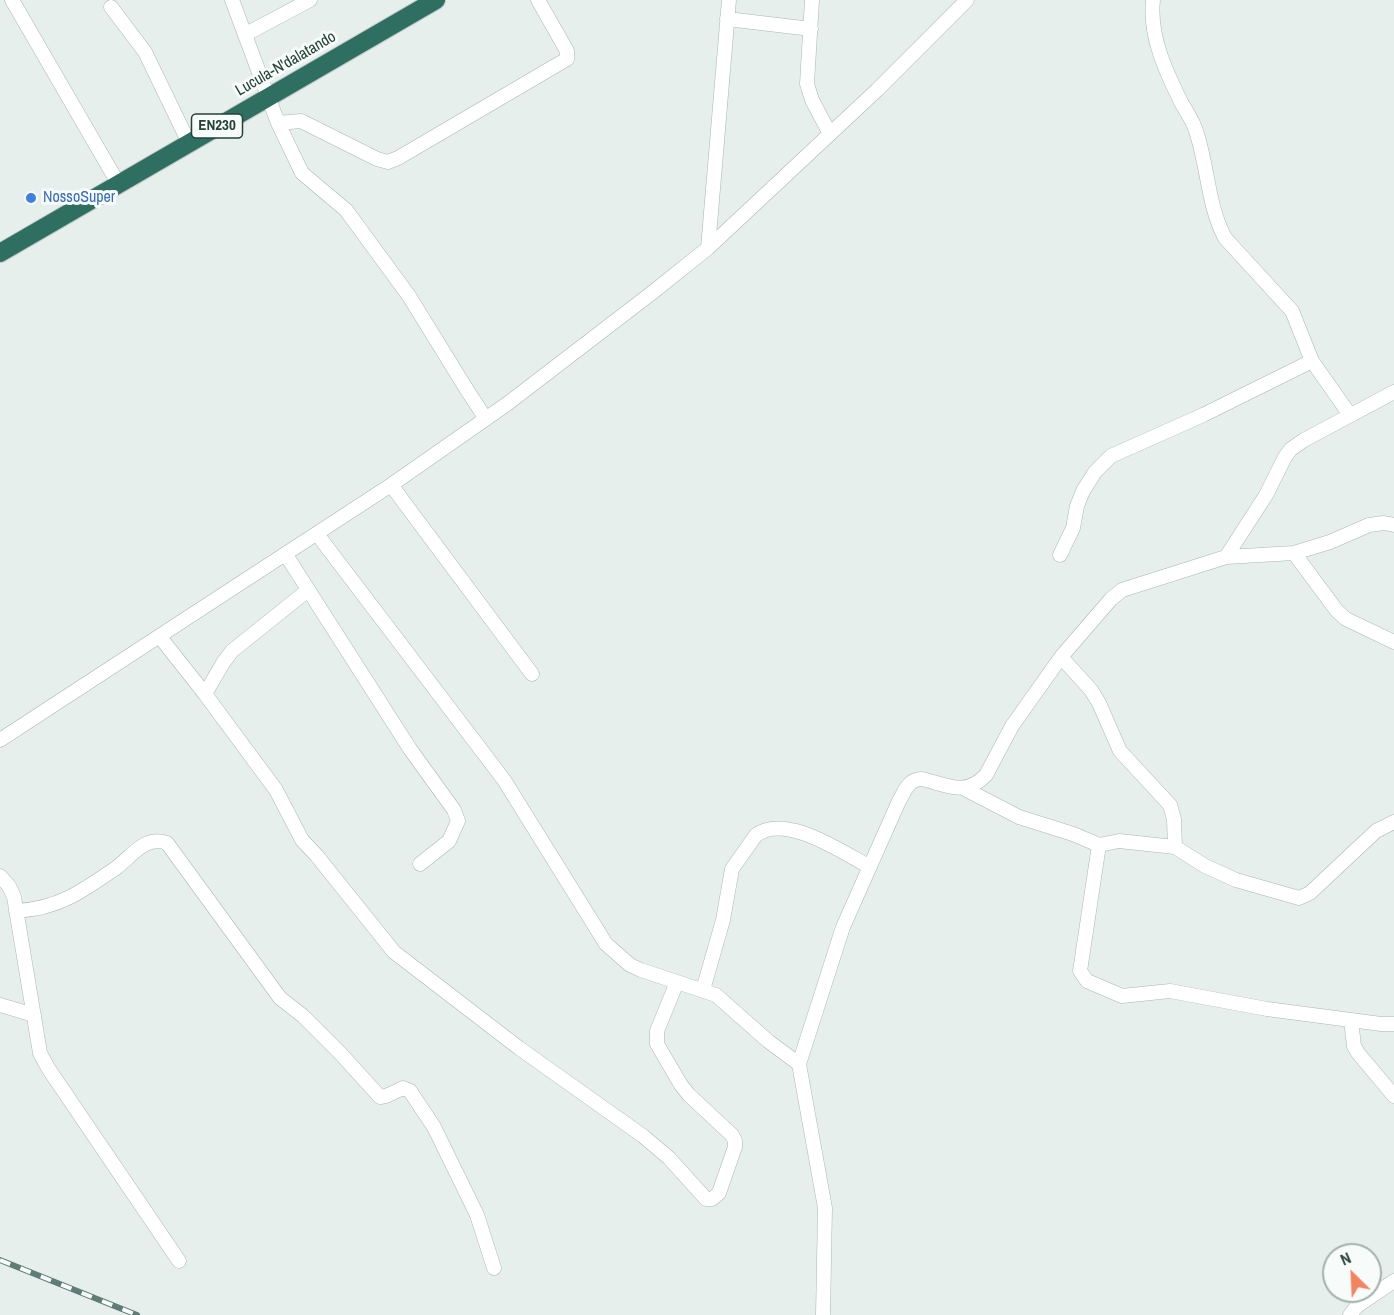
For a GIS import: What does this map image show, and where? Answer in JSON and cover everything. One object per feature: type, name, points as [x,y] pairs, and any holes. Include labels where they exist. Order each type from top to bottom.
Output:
[{"type":"highway","name":"Lucula-N'dalatando","points":[[0,253],[436,0]]},
{"type":"street","points":[[0,8],[12,0],[118,183]]},
{"type":"street","points":[[232,0],[278,123],[302,173],[346,210],[409,296],[486,419]]},
{"type":"street","points":[[246,34],[310,0]]},
{"type":"street","points":[[278,123],[302,121],[377,159],[388,162],[398,158],[567,59],[567,51],[538,0]]},
{"type":"street","points":[[708,248],[729,0]]},
{"type":"street","points":[[812,0],[807,84],[812,100],[830,134]]},
{"type":"street","points":[[0,740],[286,555],[486,419],[708,248],[830,134],[967,0]]},
{"type":"street","points":[[1153,0],[1151,16],[1153,27],[1170,78],[1194,126],[1218,222],[1226,238],[1292,311],[1312,361],[1350,416]]},
{"type":"street","points":[[111,7],[145,52],[189,142]]},
{"type":"street","points":[[728,19],[811,29]]},
{"type":"street","points":[[1060,555],[1073,528],[1083,491],[1095,472],[1111,456],[1203,415],[1312,361]]},
{"type":"street","points":[[1226,556],[1266,495],[1291,448],[1394,392]]},
{"type":"street","points":[[391,485],[532,674]]},
{"type":"street","points":[[965,789],[973,786],[986,775],[1012,726],[1061,657],[1111,599],[1122,590],[1226,556],[1294,553],[1330,542],[1369,525],[1384,523],[1394,525]]},
{"type":"street","points":[[317,534],[504,780],[606,944],[630,965],[703,990],[725,1002],[768,1041],[799,1064]]},
{"type":"street","points":[[1294,553],[1342,615],[1357,626],[1394,642]]},
{"type":"street","points":[[286,555],[410,749],[454,810],[458,821],[449,841],[420,864]]},
{"type":"street","points":[[206,694],[232,651],[308,590]]},
{"type":"street","points":[[160,637],[206,694],[276,790],[302,840],[394,952],[519,1048],[643,1136],[669,1158],[706,1199],[712,1199],[719,1193],[735,1142],[732,1135],[689,1095],[657,1044],[657,1031],[677,982]]},
{"type":"street","points":[[1061,657],[1091,690],[1120,751],[1170,805],[1174,819],[1175,847]]},
{"type":"street","points":[[823,1315],[825,1208],[799,1064],[843,927],[909,783],[922,779],[965,789],[1019,817],[1099,845],[1119,841],[1175,847],[1205,866],[1236,880],[1299,898],[1310,892],[1376,831],[1394,822]]},
{"type":"street","points":[[703,990],[723,920],[732,869],[756,835],[774,827],[811,836],[870,867]]},
{"type":"street","points":[[16,911],[46,908],[71,897],[94,884],[141,846],[158,841],[167,843],[280,998],[303,1016],[380,1097],[403,1088],[410,1091],[434,1127],[477,1215],[494,1269]]},
{"type":"street","points":[[1099,845],[1080,971],[1087,981],[1122,996],[1170,991],[1267,1009],[1394,1024]]},
{"type":"street","points":[[0,876],[9,886],[16,911],[40,1053],[179,1261]]},
{"type":"street","points":[[0,1005],[34,1015]]},
{"type":"street","points":[[1351,1020],[1354,1046],[1394,1096]]},
{"type":"street","points":[[1350,1315],[1357,1306],[1394,1281]]},
{"type":"railway","points":[[0,1260],[137,1315]]},
{"type":"place","name":"NossoSuper","points":[[31,198]]}]
